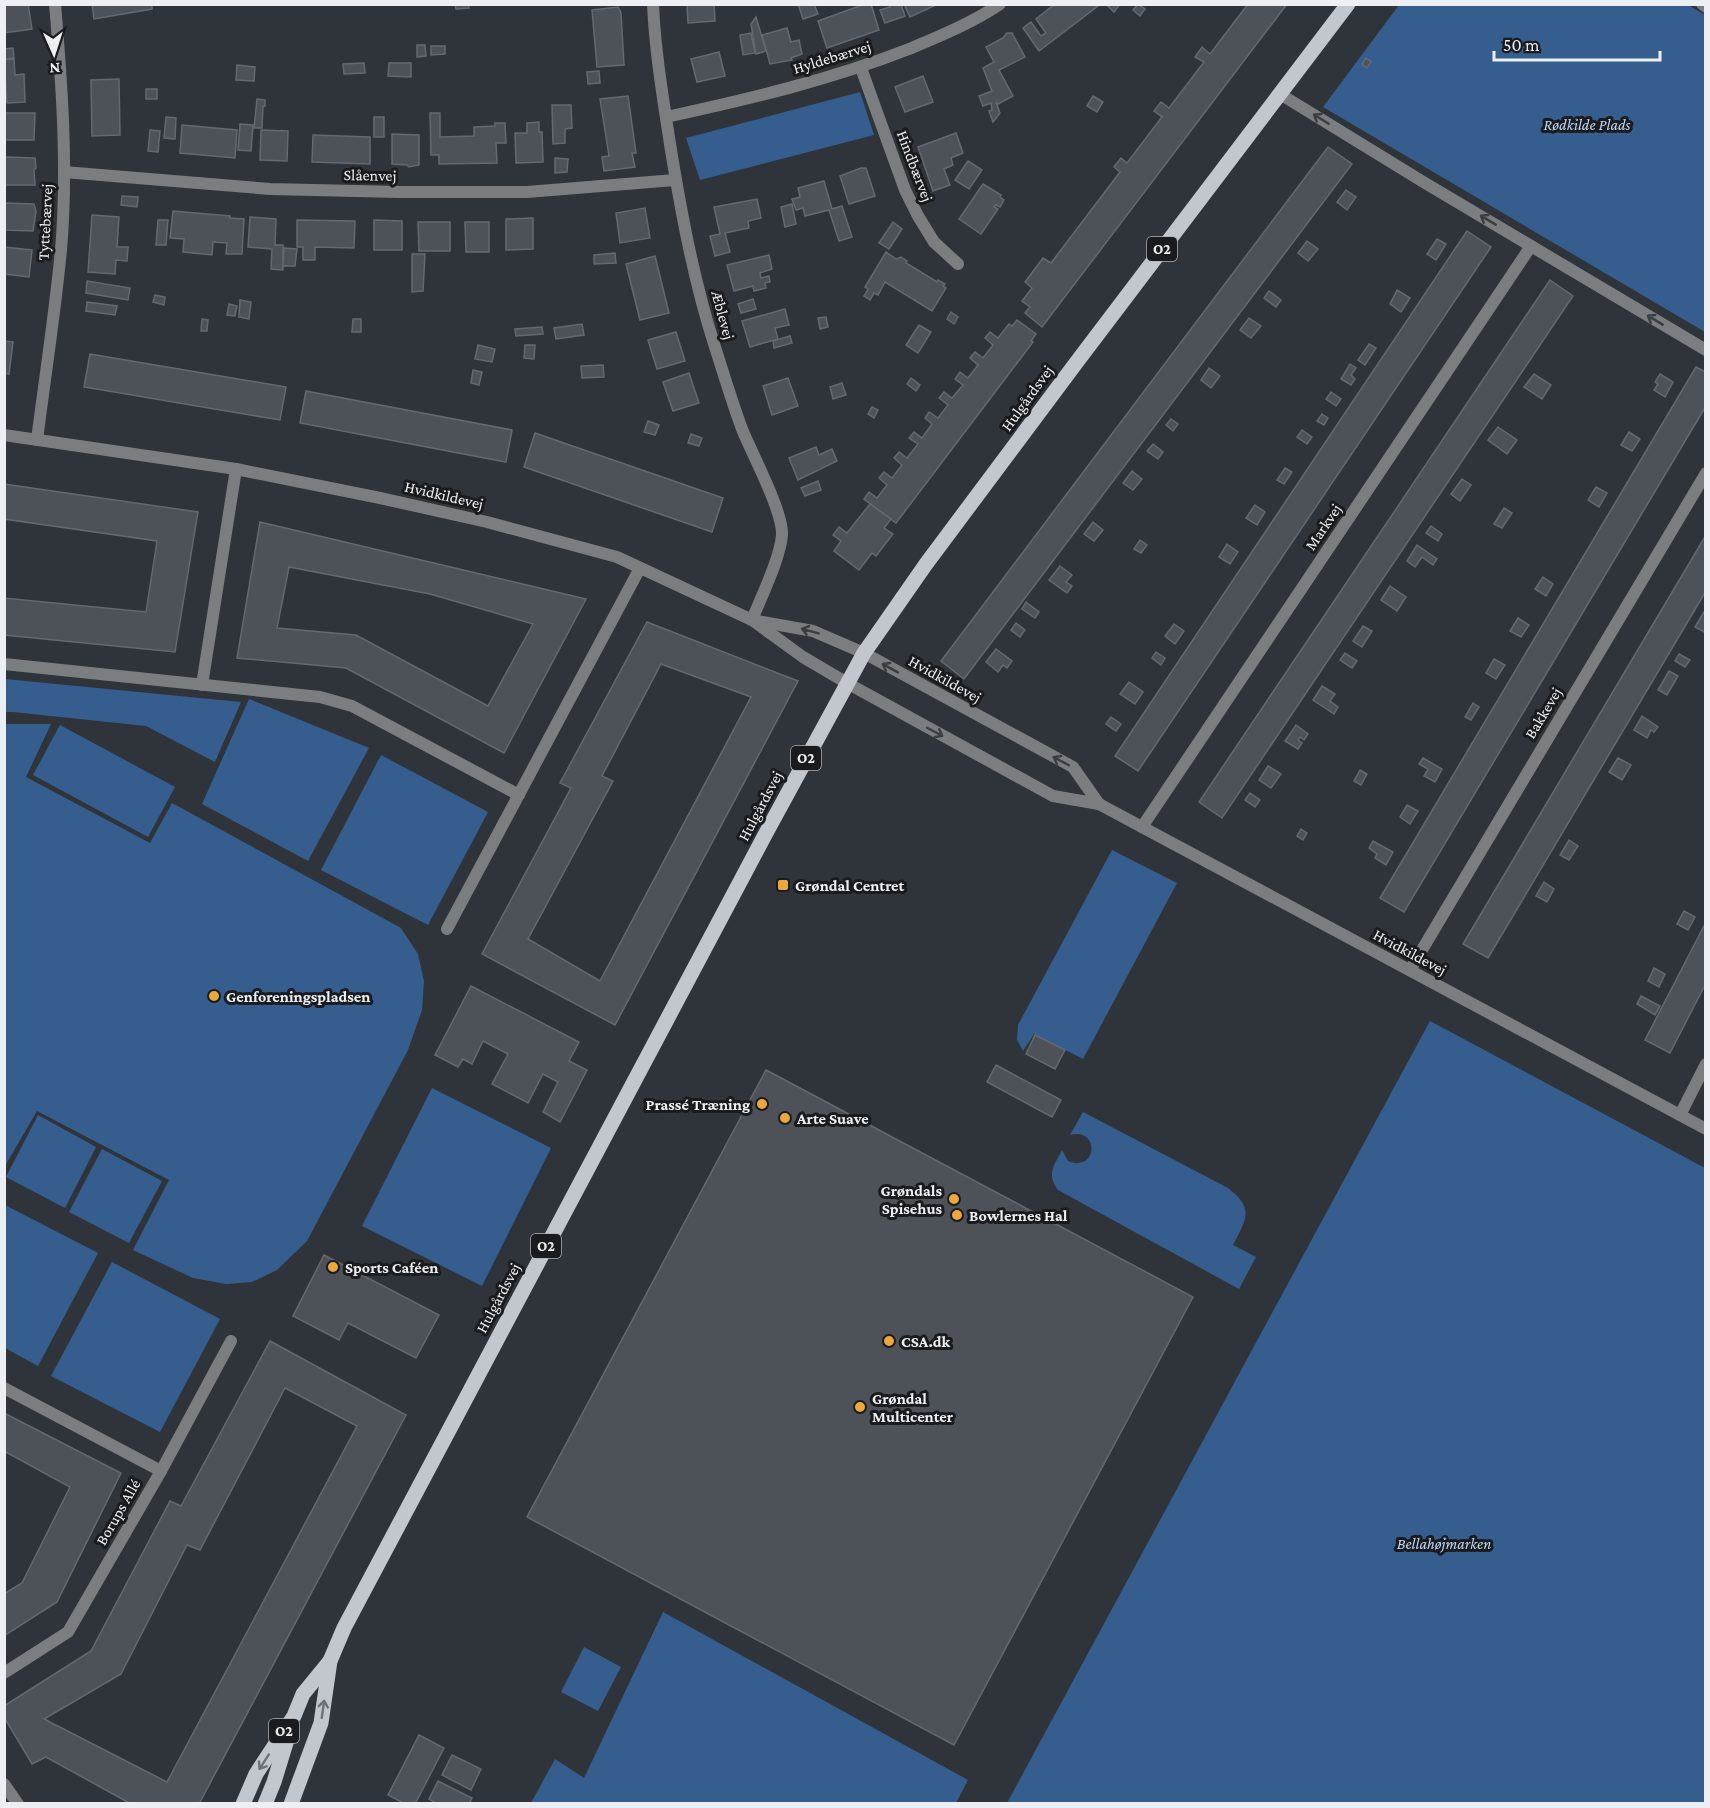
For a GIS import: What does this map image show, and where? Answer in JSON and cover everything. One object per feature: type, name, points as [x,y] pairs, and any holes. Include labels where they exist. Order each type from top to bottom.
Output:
[{"type":"main road","name":"Hulgårdsvej","points":[[291,1803],[321,1723],[330,1661],[344,1628],[864,653],[926,564],[1069,372],[1348,4]]},
{"type":"main road","name":"Hulgårdsvej","points":[[243,1803],[256,1774],[294,1716],[303,1694],[330,1661]]},
{"type":"main road","points":[[265,1803],[274,1782],[294,1716]]},
{"type":"street","name":"Tyttebærvej","points":[[37,440],[61,249],[64,172],[61,71],[55,4]]},
{"type":"street","name":"Æblevej","points":[[653,4],[654,34],[675,180],[693,267],[714,344],[742,429],[776,509],[782,534],[778,554],[752,620]]},
{"type":"street","name":"Hyldebærvej","points":[[666,117],[757,98],[861,68],[944,35],[1000,4]]},
{"type":"street","points":[[1702,4],[1706,7]]},
{"type":"street","name":"Hindbærvej","points":[[861,68],[906,190],[918,216],[934,242],[958,264]]},
{"type":"street","points":[[1280,94],[1706,350]]},
{"type":"street","name":"Slåenvej","points":[[64,172],[270,189],[400,192],[527,192],[675,180]]},
{"type":"street","name":"Markvej","points":[[1142,827],[1531,246]]},
{"type":"street","name":"Hvidkildevej","points":[[4,435],[236,469],[488,522],[617,557],[752,620],[803,657],[847,683],[1053,796],[1099,804],[1706,1129]]},
{"type":"street","points":[[202,685],[236,469]]},
{"type":"street","name":"Bakkevej","points":[[1410,970],[1706,473]]},
{"type":"street","points":[[447,929],[640,568]]},
{"type":"street","name":"Hvidkildevej","points":[[752,620],[813,631],[864,653],[1073,767],[1099,804]]},
{"type":"street","points":[[4,664],[320,697],[352,706],[519,795]]},
{"type":"street","points":[[1680,1115],[1706,1064]]},
{"type":"street","name":"Borups Allé","points":[[4,1673],[68,1632],[161,1471],[231,1341]]},
{"type":"street","points":[[4,1388],[161,1471]]},
{"type":"street","points":[[4,1784],[18,1803]]},
{"type":"green space","name":"Rødkilde Plads","points":[[1399,5],[1688,5],[1705,15],[1705,332],[1323,107]]},
{"type":"green space","points":[[860,92],[874,135],[700,180],[686,138]]},
{"type":"green space","points":[[5,679],[241,702],[215,762],[146,726],[5,712]]},
{"type":"green space","points":[[249,699],[369,748],[308,861],[202,804]]},
{"type":"green space","name":"Genforeningspladsen","points":[[5,724],[51,724],[26,777],[150,843],[172,803],[401,928],[418,954],[424,981],[422,1010],[408,1050],[307,1241],[277,1270],[252,1282],[226,1284],[193,1278],[133,1250],[169,1180],[37,1111],[5,1166]]},
{"type":"green space","points":[[60,725],[175,787],[148,837],[33,775]]},
{"type":"green space","points":[[381,755],[488,812],[428,925],[321,870]]},
{"type":"green space","points":[[1112,850],[1177,883],[1083,1059],[1034,1034],[1023,1051],[1017,1040],[1018,1025]]},
{"type":"green space","name":"Bellahøjmarken","points":[[1430,1021],[1705,1168],[1705,1803],[1007,1803]]},
{"type":"green space","points":[[432,1088],[551,1148],[482,1286],[362,1226]]},
{"type":"green space","points":[[1083,1112],[1228,1188],[1236,1195],[1245,1208],[1246,1215],[1233,1245],[1256,1257],[1239,1289],[1058,1190],[1052,1179],[1052,1170],[1062,1150],[1068,1161],[1078,1163],[1085,1161],[1092,1150],[1087,1137],[1080,1134],[1070,1135]]},
{"type":"green space","points":[[38,1115],[96,1147],[65,1208],[6,1177]]},
{"type":"green space","points":[[102,1149],[162,1181],[129,1243],[69,1212]]},
{"type":"green space","points":[[5,1205],[98,1253],[38,1366],[5,1348]]},
{"type":"green space","points":[[112,1262],[220,1319],[160,1432],[51,1376]]},
{"type":"green space","points":[[663,1612],[968,1780],[956,1803],[531,1803],[555,1759],[584,1778]]},
{"type":"green space","points":[[584,1647],[621,1667],[598,1711],[561,1692]]},
{"type":"building","points":[[28,4],[32,29],[4,33],[4,6]]},
{"type":"building","points":[[92,4],[152,4],[152,9],[94,19]]},
{"type":"building","points":[[455,4],[468,4],[469,8],[456,9]]},
{"type":"building","points":[[687,4],[714,4],[715,21],[688,23]]},
{"type":"building","points":[[798,4],[814,4],[818,14],[803,19]]},
{"type":"building","points":[[865,4],[871,4],[879,30],[827,48],[818,21]]},
{"type":"building","points":[[889,4],[901,4],[905,16],[885,23],[880,10],[890,7]]},
{"type":"building","points":[[904,4],[938,4],[910,17]]},
{"type":"building","points":[[1055,4],[1097,4],[1098,6],[1039,51],[1023,28],[1031,22],[1041,36],[1046,33],[1036,19]]},
{"type":"building","points":[[1106,4],[1120,4],[1114,12]]},
{"type":"building","points":[[1138,4],[1145,9],[1140,16],[1133,10]]},
{"type":"building","points":[[1248,4],[1287,4],[1042,327],[1025,313],[1030,307],[1022,301],[1032,288],[1025,282],[1043,258],[1051,263],[1120,172],[1114,167],[1121,158],[1127,163],[1162,117],[1154,111],[1161,102],[1169,108],[1204,62],[1195,57],[1202,47],[1210,54]]},
{"type":"building","points":[[618,7],[621,13],[624,65],[597,67],[592,10]]},
{"type":"building","points":[[756,17],[766,51],[756,54],[751,24]]},
{"type":"building","points":[[787,28],[791,42],[799,40],[802,54],[791,58],[792,60],[770,64],[762,35]]},
{"type":"building","points":[[751,33],[755,53],[743,55],[740,35]]},
{"type":"building","points":[[1007,33],[1012,33],[1025,57],[999,70],[1013,96],[998,104],[996,102],[1000,113],[993,122],[989,111],[992,110],[991,103],[983,106],[979,96],[992,91],[983,68],[994,62],[986,47],[1003,38]]},
{"type":"building","points":[[417,45],[425,45],[426,56],[417,57]]},
{"type":"building","points":[[431,46],[445,46],[445,54],[431,55]]},
{"type":"building","points":[[13,48],[14,58],[5,59],[4,49]]},
{"type":"building","points":[[719,52],[725,76],[697,82],[691,59]]},
{"type":"building","points":[[1366,58],[1371,62],[1367,68],[1362,64]]},
{"type":"building","points":[[14,59],[15,75],[24,74],[25,102],[7,103],[4,60]]},
{"type":"building","points":[[364,63],[365,73],[344,74],[343,64]]},
{"type":"building","points":[[389,63],[411,63],[411,77],[388,76]]},
{"type":"building","points":[[237,65],[255,67],[254,81],[236,80]]},
{"type":"building","points":[[599,71],[600,83],[588,84],[587,72]]},
{"type":"building","points":[[923,76],[933,102],[905,112],[895,87]]},
{"type":"building","points":[[119,79],[120,135],[92,136],[91,80]]},
{"type":"building","points":[[146,89],[157,89],[157,99],[146,99]]},
{"type":"building","points":[[628,96],[636,153],[632,153],[635,167],[604,171],[602,157],[609,156],[600,99]]},
{"type":"building","points":[[1093,96],[1103,102],[1097,112],[1087,106]]},
{"type":"building","points":[[257,99],[265,100],[262,128],[254,128]]},
{"type":"building","points":[[552,105],[571,105],[572,128],[565,129],[565,143],[553,144]]},
{"type":"building","points":[[5,113],[35,113],[34,140],[5,140]]},
{"type":"building","points":[[430,113],[440,113],[440,137],[474,136],[474,127],[505,123],[506,143],[496,143],[497,163],[439,164],[439,155],[431,155]]},
{"type":"building","points":[[166,117],[176,118],[175,139],[164,138]]},
{"type":"building","points":[[374,117],[384,117],[384,137],[374,137]]},
{"type":"building","points":[[539,122],[539,132],[542,132],[543,162],[516,163],[515,133],[527,133],[527,123]]},
{"type":"building","points":[[240,124],[253,125],[251,151],[238,150]]},
{"type":"building","points":[[182,125],[237,130],[235,158],[180,153]]},
{"type":"building","points":[[150,130],[160,131],[158,152],[148,151]]},
{"type":"building","points":[[261,130],[288,131],[287,161],[260,160]]},
{"type":"building","points":[[956,133],[963,153],[951,158],[953,165],[944,169],[950,185],[933,191],[918,147]]},
{"type":"building","points":[[392,134],[419,135],[419,165],[409,167],[392,164]]},
{"type":"building","points":[[313,135],[370,137],[370,164],[312,162]]},
{"type":"building","points":[[1328,147],[1352,164],[964,679],[941,661]]},
{"type":"building","points":[[5,157],[35,158],[35,185],[5,185]]},
{"type":"building","points":[[555,158],[568,159],[567,172],[555,173]]},
{"type":"building","points":[[968,161],[982,170],[969,189],[955,180]]},
{"type":"building","points":[[866,168],[875,196],[849,204],[840,176]]},
{"type":"building","points":[[824,181],[832,209],[842,206],[852,237],[839,241],[829,210],[805,216],[803,208],[796,210],[792,199],[800,197],[798,188]]},
{"type":"building","points":[[983,184],[1001,195],[1000,197],[1004,200],[1000,207],[996,205],[994,207],[998,209],[981,234],[959,219]]},
{"type":"building","points":[[1346,190],[1356,197],[1347,210],[1337,202]]},
{"type":"building","points":[[122,196],[138,197],[137,207],[121,205]]},
{"type":"building","points":[[757,199],[761,218],[748,221],[749,228],[725,233],[730,252],[715,256],[710,236],[720,234],[714,207]]},
{"type":"building","points":[[5,203],[34,204],[36,211],[33,231],[4,230]]},
{"type":"building","points":[[792,204],[796,224],[785,227],[781,207]]},
{"type":"building","points":[[645,208],[650,238],[620,243],[616,213]]},
{"type":"building","points":[[173,211],[244,219],[242,254],[226,254],[227,243],[213,242],[212,255],[183,252],[184,239],[170,238]]},
{"type":"building","points":[[92,215],[119,217],[117,247],[128,247],[127,261],[116,260],[115,274],[88,272]]},
{"type":"building","points":[[250,217],[276,219],[275,245],[283,245],[283,270],[271,269],[272,249],[248,247]]},
{"type":"building","points":[[533,218],[533,249],[506,250],[506,219]]},
{"type":"building","points":[[158,220],[168,220],[166,245],[156,245]]},
{"type":"building","points":[[297,220],[355,221],[354,248],[315,247],[315,260],[303,260],[303,247],[297,247]]},
{"type":"building","points":[[374,220],[402,221],[402,250],[374,250]]},
{"type":"building","points":[[418,222],[450,222],[450,251],[419,251]]},
{"type":"building","points":[[465,222],[489,222],[489,252],[466,252]]},
{"type":"building","points":[[893,222],[902,229],[889,249],[879,243]]},
{"type":"building","points":[[1467,231],[1491,247],[1138,771],[1115,756]]},
{"type":"building","points":[[1437,239],[1446,244],[1436,260],[1427,254]]},
{"type":"building","points":[[1307,241],[1318,249],[1308,261],[1298,253]]},
{"type":"building","points":[[4,247],[32,250],[29,277],[4,274]]},
{"type":"building","points":[[284,248],[297,249],[295,266],[283,266]]},
{"type":"building","points":[[886,252],[896,259],[901,257],[907,261],[906,263],[937,282],[938,280],[945,284],[943,286],[946,288],[932,311],[885,282],[878,295],[874,293],[870,300],[864,296],[868,289],[865,287]]},
{"type":"building","points":[[615,253],[616,263],[594,264],[594,255]]},
{"type":"building","points":[[412,254],[425,254],[423,291],[412,292]]},
{"type":"building","points":[[769,255],[772,269],[760,273],[761,278],[769,276],[770,282],[765,283],[766,288],[754,291],[753,286],[734,291],[727,265]]},
{"type":"building","points":[[655,256],[669,313],[640,320],[626,264]]},
{"type":"building","points":[[1550,280],[1573,296],[1222,818],[1199,802]]},
{"type":"building","points":[[87,281],[130,288],[128,300],[86,293]]},
{"type":"building","points":[[1397,290],[1410,298],[1401,312],[1390,304]]},
{"type":"building","points":[[1269,291],[1281,300],[1276,307],[1264,298]]},
{"type":"building","points":[[155,295],[165,297],[164,305],[153,302]]},
{"type":"building","points":[[753,299],[756,309],[741,313],[738,304]]},
{"type":"building","points":[[240,300],[251,302],[249,319],[239,317]]},
{"type":"building","points":[[87,302],[117,306],[115,315],[86,311]]},
{"type":"building","points":[[229,304],[237,306],[235,316],[227,315]]},
{"type":"building","points":[[785,309],[789,325],[775,328],[778,339],[750,347],[742,321]]},
{"type":"building","points":[[951,312],[958,317],[954,324],[947,319]]},
{"type":"building","points":[[826,317],[828,327],[820,329],[818,318]]},
{"type":"building","points":[[1249,318],[1261,326],[1251,338],[1240,330]]},
{"type":"building","points":[[202,319],[208,320],[207,331],[201,331]]},
{"type":"building","points":[[353,319],[361,319],[361,332],[352,332]]},
{"type":"building","points":[[1017,320],[1036,334],[1031,341],[1033,342],[896,523],[864,499],[869,492],[877,498],[887,485],[879,478],[884,472],[892,478],[902,465],[894,458],[899,452],[907,458],[918,444],[909,438],[914,432],[922,438],[932,424],[925,418],[929,412],[938,418],[948,405],[939,398],[944,392],[952,398],[963,385],[955,379],[960,372],[968,378],[978,365],[970,358],[975,352],[983,358],[993,345],[985,338],[990,332],[998,338],[1009,324],[1012,326]]},
{"type":"building","points":[[582,324],[584,335],[556,339],[554,328]]},
{"type":"building","points":[[919,325],[931,332],[918,353],[906,345]]},
{"type":"building","points":[[542,327],[543,334],[516,336],[515,329]]},
{"type":"building","points":[[676,332],[685,361],[657,369],[648,340]]},
{"type":"building","points":[[790,336],[792,343],[774,348],[773,341]]},
{"type":"building","points":[[4,341],[13,342],[9,374],[4,373]]},
{"type":"building","points":[[1369,344],[1376,348],[1365,365],[1358,360]]},
{"type":"building","points":[[478,345],[495,349],[492,362],[475,359]]},
{"type":"building","points":[[525,345],[535,345],[534,359],[524,358]]},
{"type":"building","points":[[90,354],[286,387],[280,420],[84,387]]},
{"type":"building","points":[[1350,364],[1356,368],[1351,375],[1355,379],[1351,385],[1341,379]]},
{"type":"building","points":[[603,365],[604,377],[582,378],[581,366]]},
{"type":"building","points":[[1696,367],[1706,372],[1706,406],[1404,912],[1380,898]]},
{"type":"building","points":[[1209,368],[1220,376],[1211,388],[1201,380]]},
{"type":"building","points":[[473,370],[482,372],[479,385],[471,383]]},
{"type":"building","points":[[689,373],[699,403],[673,411],[663,382]]},
{"type":"building","points":[[1534,374],[1551,385],[1542,399],[1524,387]]},
{"type":"building","points":[[1660,374],[1673,382],[1665,397],[1654,390],[1658,384],[1655,382]]},
{"type":"building","points":[[788,378],[798,406],[772,415],[763,386]]},
{"type":"building","points":[[911,378],[920,385],[916,391],[907,384]]},
{"type":"building","points":[[842,383],[846,395],[833,399],[830,387]]},
{"type":"building","points":[[306,391],[512,430],[506,462],[300,423]]},
{"type":"building","points":[[1331,392],[1341,399],[1336,406],[1326,399]]},
{"type":"building","points":[[872,407],[878,410],[874,418],[868,414]]},
{"type":"building","points":[[1322,414],[1328,418],[1324,425],[1317,421]]},
{"type":"building","points":[[1171,419],[1178,424],[1173,431],[1166,425]]},
{"type":"building","points":[[648,421],[659,425],[655,435],[644,432]]},
{"type":"building","points":[[1498,427],[1517,440],[1507,454],[1488,440]]},
{"type":"building","points":[[1302,430],[1312,437],[1307,444],[1297,437]]},
{"type":"building","points":[[1629,432],[1640,439],[1632,451],[1621,445]]},
{"type":"building","points":[[535,433],[723,498],[712,532],[524,467]]},
{"type":"building","points":[[691,434],[702,438],[699,446],[688,443]]},
{"type":"building","points":[[1153,444],[1163,452],[1158,459],[1147,451]]},
{"type":"building","points":[[816,447],[819,455],[832,449],[837,461],[798,480],[789,458]]},
{"type":"building","points":[[1285,468],[1292,472],[1284,484],[1277,480]]},
{"type":"building","points":[[1132,471],[1142,479],[1133,490],[1123,483]]},
{"type":"building","points":[[1462,479],[1471,485],[1460,501],[1451,494]]},
{"type":"building","points":[[818,481],[821,490],[805,496],[801,488]]},
{"type":"building","points":[[4,484],[198,512],[175,652],[4,635],[4,598],[146,612],[157,541],[4,519]]},
{"type":"building","points":[[1596,487],[1607,493],[1599,507],[1588,500]]},
{"type":"building","points":[[870,504],[891,519],[884,528],[893,534],[876,556],[872,553],[859,570],[834,551],[841,541],[833,535],[839,527],[847,533]]},
{"type":"building","points":[[1255,505],[1265,512],[1257,525],[1246,518]]},
{"type":"building","points":[[1504,508],[1512,513],[1502,528],[1494,524]]},
{"type":"building","points":[[260,522],[586,599],[504,753],[346,668],[237,658]],"holes":[[[289,567],[430,594],[533,624],[488,706],[356,635],[277,628]]]},
{"type":"building","points":[[1093,522],[1103,530],[1094,541],[1084,534]]},
{"type":"building","points":[[1431,526],[1442,534],[1438,541],[1426,533]]},
{"type":"building","points":[[1706,535],[1706,591],[1488,958],[1463,944]]},
{"type":"building","points":[[1140,540],[1147,545],[1141,553],[1134,549]]},
{"type":"building","points":[[1227,544],[1238,552],[1230,564],[1219,557]]},
{"type":"building","points":[[1417,545],[1437,559],[1433,565],[1422,557],[1415,567],[1407,561]]},
{"type":"building","points":[[1060,566],[1072,575],[1066,582],[1072,586],[1067,593],[1049,580]]},
{"type":"building","points":[[1543,577],[1553,584],[1546,596],[1535,589]]},
{"type":"building","points":[[1390,586],[1406,597],[1397,611],[1381,600]]},
{"type":"building","points":[[1026,602],[1039,612],[1035,618],[1022,609]]},
{"type":"building","points":[[1704,612],[1706,613],[1706,633],[1695,627]]},
{"type":"building","points":[[1518,618],[1529,625],[1521,637],[1510,631]]},
{"type":"building","points":[[647,622],[798,681],[615,1025],[482,954],[571,788],[560,783]],"holes":[[[661,664],[751,697],[600,981],[528,939],[613,781],[602,776]]]},
{"type":"building","points":[[1016,623],[1025,630],[1020,637],[1011,630]]},
{"type":"building","points":[[1174,624],[1184,631],[1175,644],[1165,636]]},
{"type":"building","points":[[1363,626],[1372,631],[1362,647],[1353,641]]},
{"type":"building","points":[[996,649],[1012,661],[1007,668],[1003,665],[998,672],[986,662]]},
{"type":"building","points":[[1156,652],[1165,658],[1161,665],[1152,658]]},
{"type":"building","points":[[1345,653],[1357,661],[1352,668],[1340,660]]},
{"type":"building","points":[[1679,654],[1690,660],[1685,667],[1675,661]]},
{"type":"building","points":[[1494,659],[1505,665],[1496,679],[1486,673]]},
{"type":"building","points":[[1669,671],[1678,676],[1667,695],[1658,690]]},
{"type":"building","points":[[1129,682],[1143,692],[1135,704],[1120,694]]},
{"type":"building","points":[[1322,686],[1335,694],[1330,701],[1338,707],[1334,714],[1313,700]]},
{"type":"building","points":[[1473,703],[1479,707],[1471,720],[1465,717]]},
{"type":"building","points":[[1642,716],[1658,727],[1654,732],[1651,730],[1647,738],[1634,730]]},
{"type":"building","points":[[1111,717],[1121,724],[1116,731],[1106,724]]},
{"type":"building","points":[[1296,725],[1308,734],[1304,740],[1300,737],[1298,740],[1302,743],[1298,749],[1285,741]]},
{"type":"building","points":[[1423,758],[1442,769],[1435,782],[1424,776],[1428,769],[1419,764]]},
{"type":"building","points":[[1618,758],[1631,765],[1622,780],[1609,772]]},
{"type":"building","points":[[1268,766],[1281,774],[1271,788],[1259,780]]},
{"type":"building","points":[[1360,770],[1367,774],[1361,785],[1354,781]]},
{"type":"building","points":[[1250,793],[1260,800],[1255,807],[1245,800]]},
{"type":"building","points":[[1407,805],[1418,811],[1410,824],[1400,817]]},
{"type":"building","points":[[1301,829],[1307,833],[1303,840],[1297,836]]},
{"type":"building","points":[[1569,840],[1578,846],[1569,860],[1560,855]]},
{"type":"building","points":[[1373,841],[1393,852],[1386,865],[1375,858],[1377,854],[1369,848]]},
{"type":"building","points":[[1544,882],[1554,889],[1547,902],[1536,896]]},
{"type":"building","points":[[1684,911],[1695,917],[1688,930],[1677,924]]},
{"type":"building","points":[[1706,922],[1706,983],[1670,1053],[1645,1040]]},
{"type":"building","points":[[1654,968],[1665,974],[1659,987],[1648,981]]},
{"type":"building","points":[[471,986],[579,1042],[569,1061],[587,1070],[560,1122],[543,1112],[558,1082],[543,1074],[528,1103],[492,1084],[508,1054],[483,1041],[472,1064],[463,1059],[458,1067],[435,1055]]},
{"type":"building","points":[[1641,996],[1660,1006],[1655,1015],[1637,1004]]},
{"type":"building","points":[[1035,1035],[1065,1050],[1055,1069],[1026,1054]]},
{"type":"building","points":[[996,1065],[1061,1100],[1052,1117],[987,1082]]},
{"type":"building","name":"Grøndal Multicenter","points":[[766,1070],[1193,1297],[954,1745],[527,1517]]},
{"type":"building","points":[[324,1255],[439,1315],[416,1358],[348,1323],[339,1340],[293,1316]]},
{"type":"building","points":[[270,1341],[406,1415],[199,1804],[131,1804],[46,1757],[32,1764],[4,1717],[4,1706],[91,1651],[170,1501],[181,1506]],"holes":[[[285,1388],[357,1426],[167,1782],[44,1719],[121,1674],[187,1545],[200,1550]]]},
{"type":"building","points":[[4,1413],[121,1473],[57,1602],[4,1636],[4,1594],[22,1583],[70,1487],[4,1451]]},
{"type":"building","points":[[419,1735],[444,1748],[415,1804],[405,1804],[388,1795]]},
{"type":"building","points":[[452,1755],[481,1769],[471,1790],[442,1775]]},
{"type":"building","points":[[438,1781],[472,1798],[469,1804],[437,1804],[429,1799]]},
{"type":"place","name":"Grøndal Centret","points":[[783,885]]},
{"type":"place","name":"Genforeningspladsen","points":[[214,996]]},
{"type":"place","name":"Prassé Træning","points":[[762,1104]]},
{"type":"place","name":"Arte Suave","points":[[785,1118]]},
{"type":"place","name":"Grøndals Spisehus","points":[[954,1199]]},
{"type":"place","name":"Bowlernes Hal","points":[[957,1215]]},
{"type":"place","name":"Sports Caféen","points":[[333,1267]]},
{"type":"place","name":"CSA.dk","points":[[889,1341]]},
{"type":"place","name":"Grøndal Multicenter","points":[[860,1407]]}]
